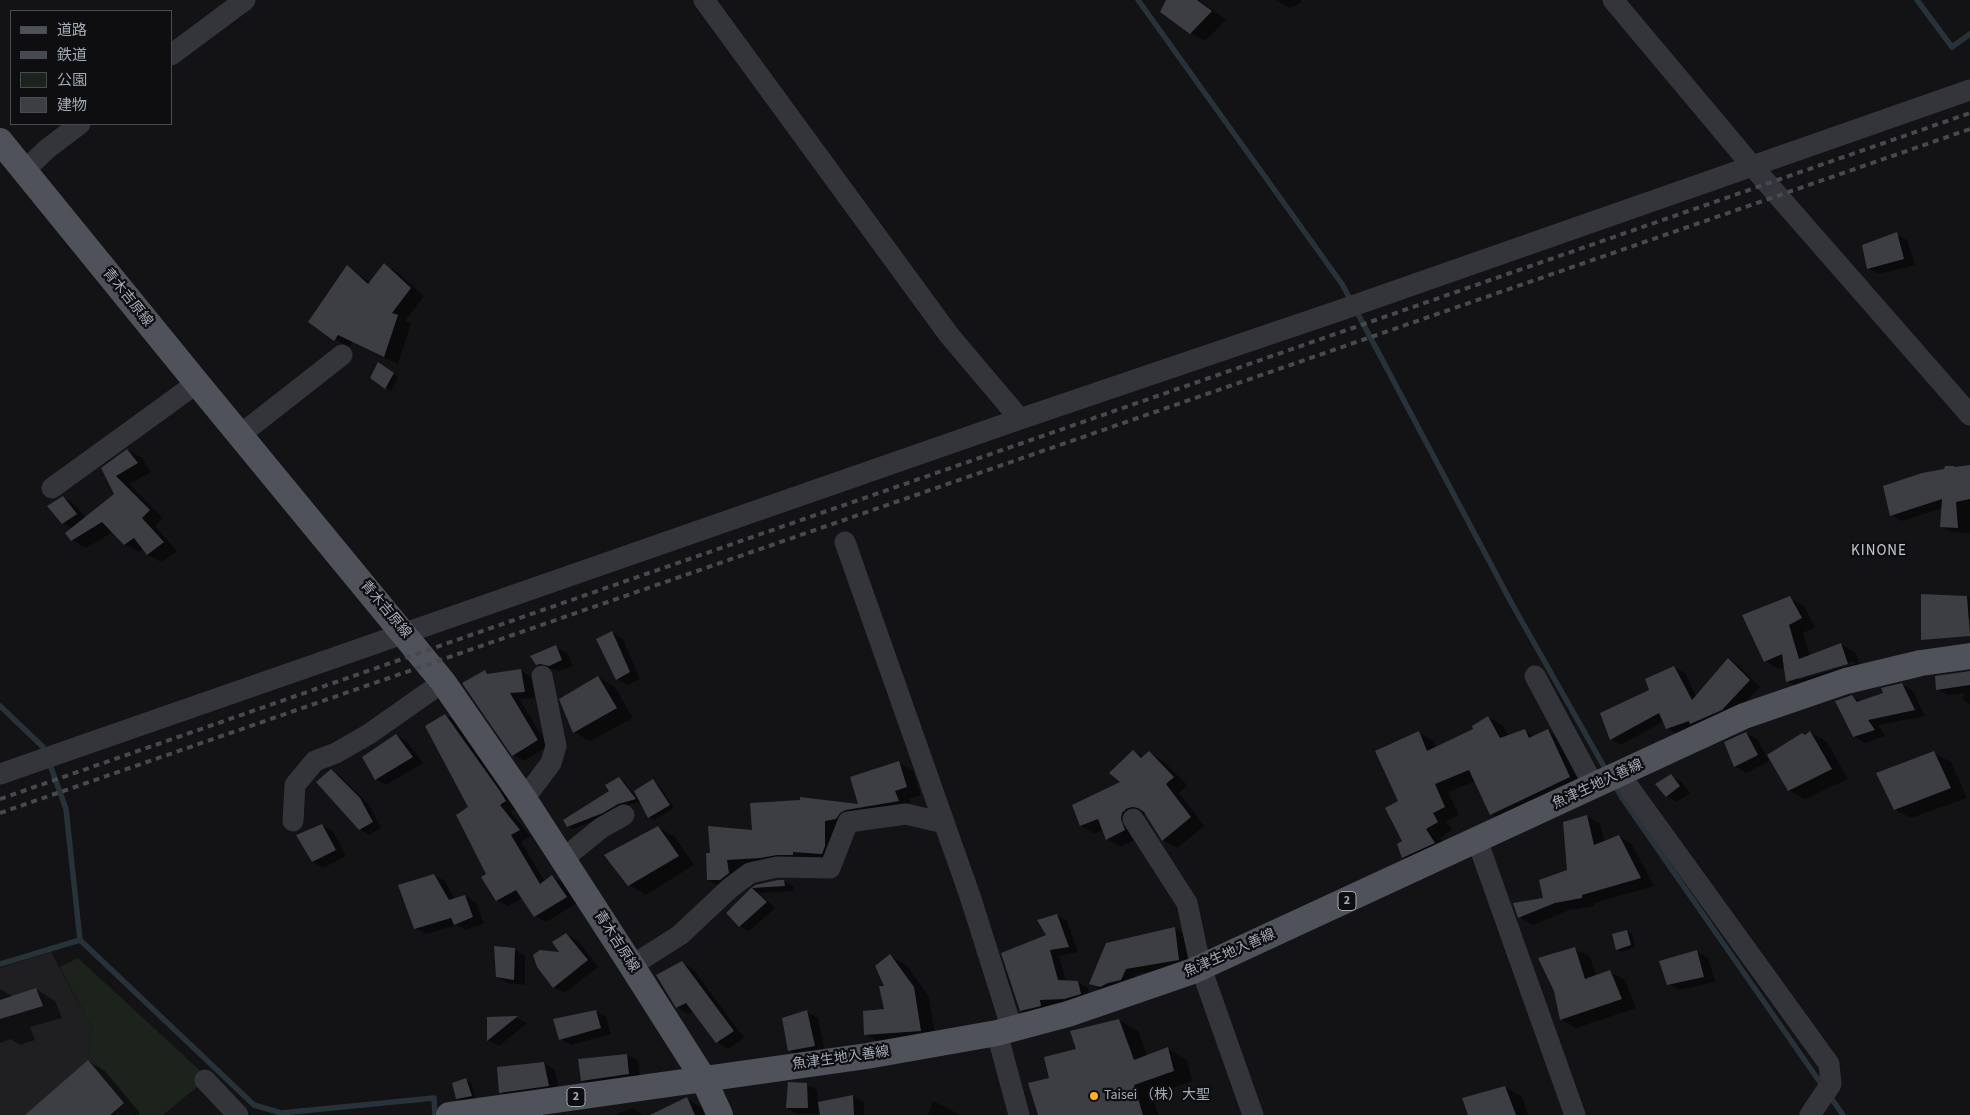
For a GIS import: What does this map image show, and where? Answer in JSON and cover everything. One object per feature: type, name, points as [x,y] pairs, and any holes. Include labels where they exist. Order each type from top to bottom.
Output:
[{"type":"main road","name":"青木吉原線","points":[[0,141],[197,384],[443,682],[524,799],[632,966],[703,1078],[720,1115]]},
{"type":"main road","name":"魚津生地入善線","points":[[449,1115],[497,1112],[703,1078],[868,1056],[1004,1031],[1068,1014],[1201,968],[1744,716],[1793,698],[1865,676],[1921,663],[1970,656]]},
{"type":"street","points":[[172,54],[245,0]]},
{"type":"street","points":[[704,0],[949,335],[1020,419]]},
{"type":"street","points":[[1613,0],[1753,167],[1970,415]]},
{"type":"street","points":[[0,774],[1020,419],[1753,167],[1970,90]]},
{"type":"street","points":[[24,171],[47,149],[79,125]]},
{"type":"street","points":[[240,435],[342,355]]},
{"type":"street","points":[[52,488],[197,384]]},
{"type":"street","points":[[845,542],[970,896],[1004,1031],[1019,1115]]},
{"type":"street","points":[[524,799],[551,763],[556,746],[542,676]]},
{"type":"street","points":[[1535,676],[1594,786]]},
{"type":"street","points":[[293,821],[295,786],[315,761],[336,753],[370,734],[443,682]]},
{"type":"street","points":[[1620,774],[1829,1064],[1831,1084],[1810,1115]]},
{"type":"street","points":[[632,966],[680,936],[730,888],[750,873],[777,867],[830,868],[848,822],[906,814],[944,823]]},
{"type":"street","points":[[563,859],[601,828],[624,815]]},
{"type":"street","points":[[1132,819],[1187,903],[1201,968],[1253,1115]]},
{"type":"street","points":[[1477,840],[1575,1115]]},
{"type":"street","points":[[205,1080],[238,1115]]},
{"type":"shaded area","points":[[51,952],[92,1028],[89,1055],[136,1115],[0,1115],[0,968]]},
{"type":"green space","points":[[78,958],[208,1078],[163,1115],[136,1115],[89,1055],[92,1028],[60,967]]},
{"type":"building","points":[[1166,0],[1197,0],[1212,11],[1190,34],[1160,12]]},
{"type":"building","points":[[1897,232],[1904,259],[1867,269],[1862,245]]},
{"type":"building","points":[[384,263],[411,288],[392,313],[398,315],[384,357],[338,335],[334,341],[308,322],[347,265],[368,284]]},
{"type":"building","points":[[378,362],[394,373],[385,389],[370,378]]},
{"type":"building","points":[[127,449],[138,463],[116,476],[150,510],[142,518],[164,542],[147,555],[134,538],[124,545],[102,522],[71,541],[65,533],[114,494],[101,468]]},
{"type":"building","points":[[1970,465],[1970,499],[1956,502],[1958,528],[1940,527],[1942,499],[1890,516],[1883,486],[1922,473],[1944,469],[1945,466]]},
{"type":"building","points":[[63,496],[77,514],[62,524],[47,506]]},
{"type":"building","points":[[1921,594],[1967,596],[1970,636],[1921,640]]},
{"type":"building","points":[[1790,596],[1802,618],[1789,625],[1799,659],[1841,643],[1848,664],[1786,682],[1782,654],[1764,662],[1742,615]]},
{"type":"building","points":[[612,631],[630,672],[616,680],[596,639]]},
{"type":"building","points":[[556,645],[562,660],[549,666],[536,665],[530,656]]},
{"type":"building","points":[[1728,658],[1750,680],[1722,710],[1690,724],[1689,721],[1666,729],[1659,713],[1610,740],[1600,713],[1649,690],[1645,679],[1674,666],[1692,700]]},
{"type":"building","points":[[521,669],[525,692],[510,693],[538,740],[512,756],[462,683],[485,670],[487,674]]},
{"type":"building","points":[[1970,671],[1970,685],[1936,690],[1935,676]]},
{"type":"building","points":[[598,676],[617,708],[573,733],[559,699]]},
{"type":"building","points":[[1902,683],[1915,710],[1868,720],[1875,730],[1853,737],[1835,701],[1852,695],[1857,702],[1883,693],[1881,688]]},
{"type":"building","points":[[445,714],[506,801],[500,805],[520,830],[511,835],[540,884],[552,875],[567,897],[534,917],[516,890],[496,901],[481,877],[486,874],[456,815],[468,807],[425,726]]},
{"type":"building","points":[[1488,716],[1500,738],[1525,729],[1529,738],[1548,729],[1570,777],[1490,815],[1469,770],[1435,784],[1445,807],[1433,813],[1438,822],[1426,829],[1435,843],[1402,858],[1397,844],[1402,841],[1385,808],[1398,801],[1375,751],[1419,731],[1427,751],[1473,729],[1472,726]]},
{"type":"building","points":[[1810,731],[1832,769],[1788,791],[1767,755],[1802,733],[1805,735]]},
{"type":"building","points":[[1746,732],[1758,755],[1734,767],[1724,742]]},
{"type":"building","points":[[396,734],[413,757],[375,780],[362,757]]},
{"type":"building","points":[[1133,750],[1141,758],[1149,751],[1174,777],[1166,784],[1191,817],[1162,841],[1144,812],[1138,808],[1132,807],[1122,813],[1121,819],[1125,830],[1106,840],[1098,819],[1080,826],[1072,805],[1120,782],[1109,773]]},
{"type":"building","points":[[1934,751],[1951,788],[1894,810],[1876,773]]},
{"type":"building","points":[[899,761],[907,787],[895,791],[899,801],[846,810],[840,813],[836,819],[825,821],[825,846],[822,854],[793,852],[793,855],[727,860],[729,873],[720,880],[707,880],[706,853],[710,853],[708,826],[752,830],[750,803],[800,800],[800,797],[858,804],[850,777]]},
{"type":"building","points":[[331,769],[360,798],[373,822],[359,830],[316,782]]},
{"type":"building","points":[[1671,774],[1680,786],[1666,797],[1655,784]]},
{"type":"building","points":[[619,777],[636,799],[618,804],[603,813],[567,827],[563,820],[609,791],[605,785]]},
{"type":"building","points":[[653,779],[670,805],[648,818],[634,791]]},
{"type":"building","points":[[1587,815],[1594,845],[1619,835],[1641,878],[1582,895],[1582,898],[1555,903],[1518,918],[1513,903],[1543,898],[1539,880],[1567,870],[1563,822]]},
{"type":"building","points":[[322,824],[336,850],[312,862],[296,835]]},
{"type":"building","points":[[658,826],[679,856],[628,886],[604,855]]},
{"type":"building","points":[[434,874],[449,900],[465,895],[473,917],[454,925],[451,918],[414,929],[398,885]]},
{"type":"building","points":[[784,880],[785,886],[752,888],[767,902],[739,927],[726,913],[755,885]]},
{"type":"building","points":[[1057,914],[1069,947],[1050,950],[1058,980],[1078,981],[1081,994],[1064,999],[1040,1000],[1041,1006],[1020,1011],[1001,953],[1046,935],[1037,920]]},
{"type":"building","points":[[1175,927],[1179,960],[1126,969],[1121,980],[1100,987],[1089,984],[1106,943]]},
{"type":"building","points":[[1627,930],[1631,945],[1616,950],[1612,934]]},
{"type":"building","points":[[566,933],[588,960],[553,988],[537,967],[533,955],[540,950],[559,952],[552,942]]},
{"type":"building","points":[[494,946],[515,948],[514,980],[496,977]]},
{"type":"building","points":[[1575,947],[1585,979],[1610,970],[1622,999],[1560,1020],[1554,991],[1538,958]]},
{"type":"building","points":[[1697,950],[1704,977],[1667,985],[1659,961]]},
{"type":"building","points":[[890,954],[914,987],[921,1031],[864,1035],[863,1011],[884,1009],[879,986],[884,986],[875,966]]},
{"type":"building","points":[[682,961],[734,1031],[716,1043],[686,1003],[676,1008],[656,975]]},
{"type":"building","points":[[36,988],[43,1006],[0,1019],[0,1000]]},
{"type":"building","points":[[596,1010],[601,1028],[559,1040],[553,1019]]},
{"type":"building","points":[[807,1010],[815,1046],[788,1051],[782,1018]]},
{"type":"building","points":[[518,1016],[487,1041],[487,1017]]},
{"type":"building","points":[[1119,1019],[1134,1060],[1168,1047],[1174,1071],[1134,1085],[1143,1115],[1038,1115],[1028,1083],[1049,1078],[1044,1057],[1076,1049],[1070,1031]]},
{"type":"building","points":[[627,1054],[629,1074],[581,1081],[578,1059]]},
{"type":"building","points":[[88,1060],[124,1103],[110,1115],[25,1115]]},
{"type":"building","points":[[544,1062],[549,1086],[499,1093],[497,1067]]},
{"type":"building","points":[[466,1078],[472,1096],[456,1099],[452,1083]]},
{"type":"building","points":[[788,1082],[807,1083],[808,1108],[786,1108]]},
{"type":"building","points":[[1505,1086],[1516,1115],[1468,1115],[1462,1098]]},
{"type":"building","points":[[853,1095],[854,1115],[820,1115],[818,1102]]},
{"type":"building","points":[[687,1097],[695,1115],[650,1115]]},
{"type":"waterway","points":[[1138,0],[1342,284],[1512,604],[1607,772]]},
{"type":"waterway","points":[[1917,0],[1952,47],[1970,34]]},
{"type":"waterway","points":[[0,706],[43,747],[46,753]]},
{"type":"waterway","points":[[49,762],[66,809],[80,940],[254,1105],[281,1113],[434,1098],[435,1115]]},
{"type":"waterway","points":[[1613,782],[1622,798],[1824,1088]]},
{"type":"waterway","points":[[0,964],[80,940]]},
{"type":"waterway","points":[[1829,1095],[1843,1115]]},
{"type":"railway","points":[[0,799],[1970,113]]},
{"type":"railway","points":[[0,813],[1970,129]]},
{"type":"place","name":"Taisei （株）大聖","points":[[1094,1096]]},
{"type":"district","name":"KINONE","points":[[1879,552]]}]
